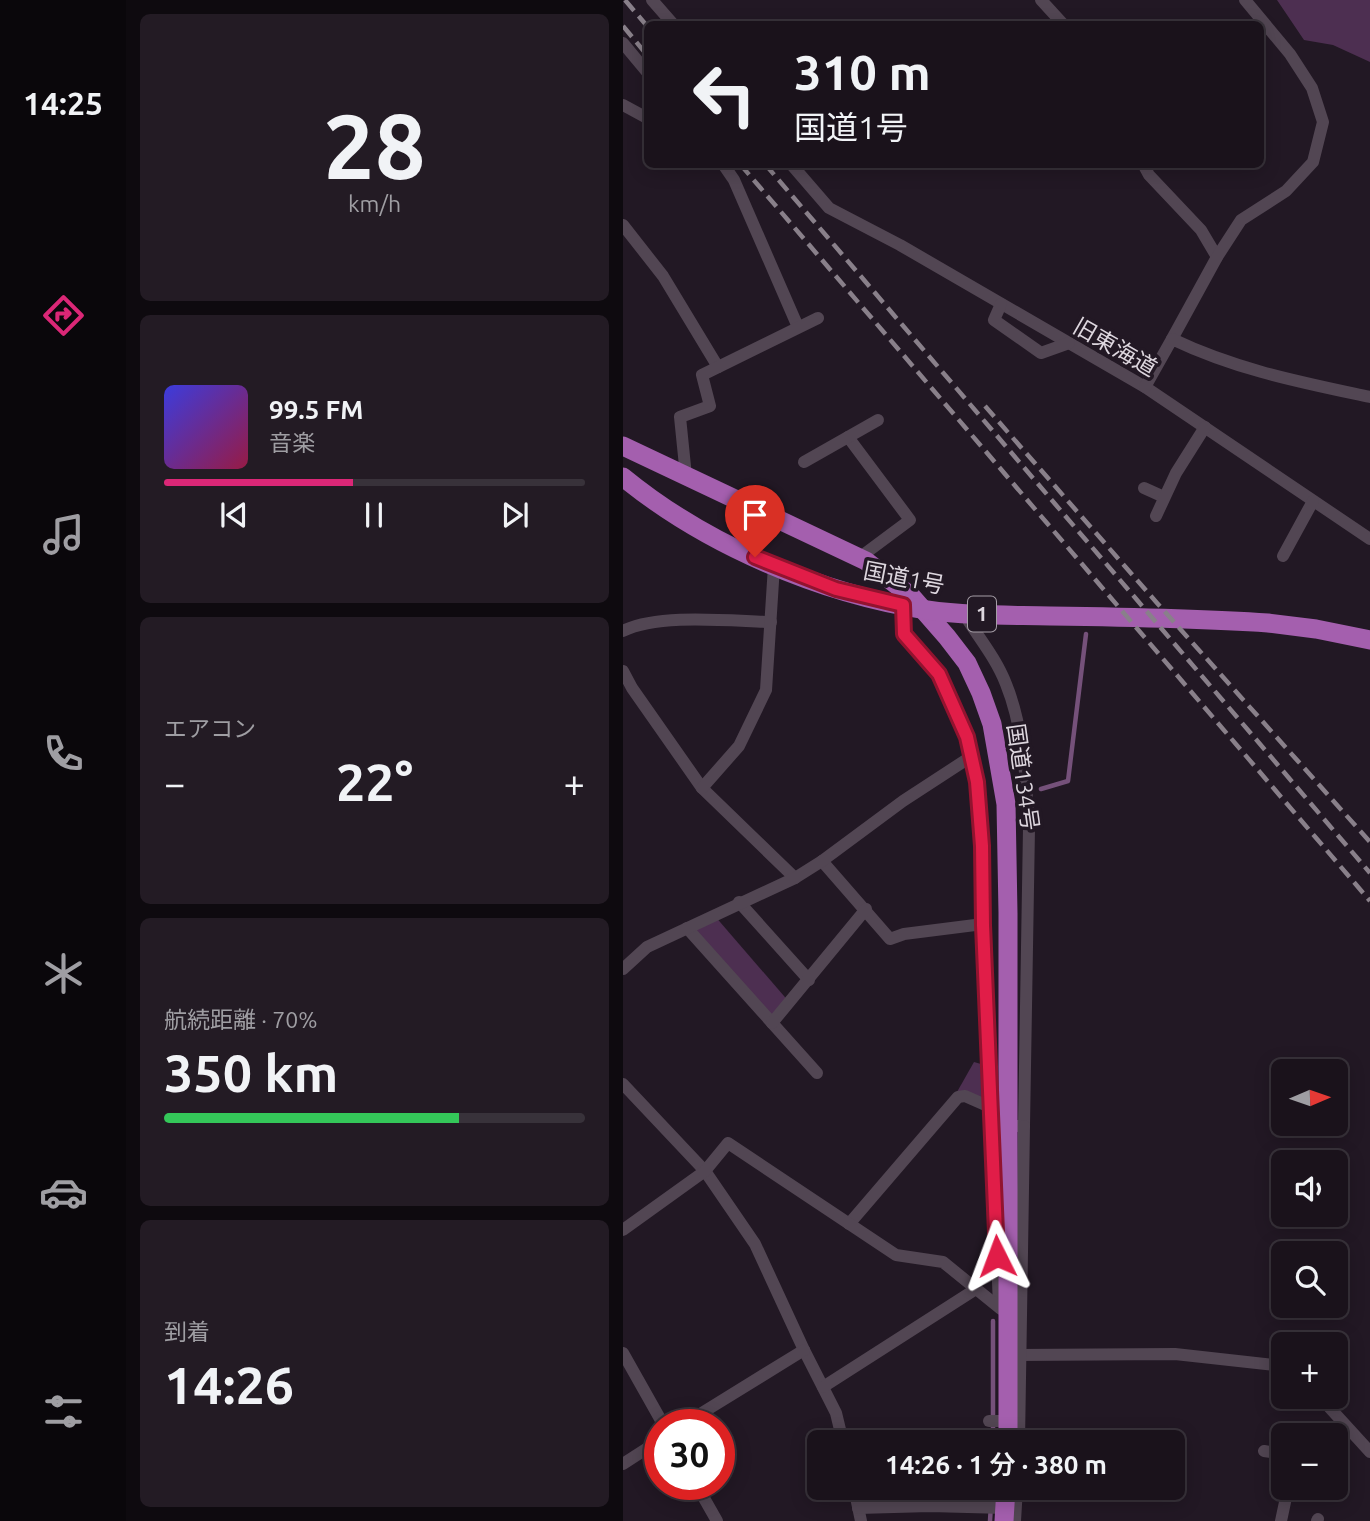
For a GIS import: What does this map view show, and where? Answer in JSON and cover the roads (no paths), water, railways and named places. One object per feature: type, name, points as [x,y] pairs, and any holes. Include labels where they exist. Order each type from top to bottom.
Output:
[{"type":"highway","name":"国道134号","points":[[623,446],[863,559],[912,597],[947,637],[967,663],[992,724],[1006,804],[1016,1126],[1004,1311],[1014,1355],[999,1421],[1003,1430]]},
{"type":"highway","name":"国道1号","points":[[623,477],[644,495],[698,528],[775,566],[836,589],[903,605],[964,614],[1268,623],[1370,640]]},
{"type":"street","points":[[652,0],[670,21]]},
{"type":"street","points":[[1041,0],[1060,21]]},
{"type":"street","points":[[1245,0],[1262,21]]},
{"type":"street","points":[[1145,387],[1217,257],[1241,220],[1286,191],[1313,162],[1323,122],[1312,88],[1290,54],[1264,23]]},
{"type":"street","points":[[623,43],[644,68]]},
{"type":"street","points":[[623,105],[644,116]]},
{"type":"street","points":[[726,168],[734,180],[798,327]]},
{"type":"street","name":"旧東海道","points":[[795,168],[829,208],[899,245],[1145,387],[1370,539]]},
{"type":"street","points":[[1145,168],[1149,176],[1201,230],[1217,257]]},
{"type":"street","points":[[623,225],[663,276],[718,367]]},
{"type":"street","points":[[1001,304],[994,320],[1030,347],[1041,353],[1069,343]]},
{"type":"street","points":[[686,476],[680,417],[710,406],[702,375],[818,317]]},
{"type":"street","points":[[1030,347],[1056,337]]},
{"type":"street","points":[[1173,339],[1210,357],[1267,375],[1370,397]]},
{"type":"street","points":[[804,462],[878,421]]},
{"type":"street","points":[[1156,516],[1164,497],[1205,427]]},
{"type":"street","points":[[848,436],[910,520],[863,559]]},
{"type":"street","points":[[1144,488],[1164,497]]},
{"type":"street","points":[[1283,556],[1313,501]]},
{"type":"street","points":[[702,788],[739,746],[766,690],[775,566]]},
{"type":"street","points":[[903,605],[904,634],[939,674],[967,737],[977,782],[982,846],[990,1107],[1004,1311]]},
{"type":"street","points":[[964,614],[988,647],[1006,684],[1016,717],[1029,828],[1016,1126],[1014,1355],[1018,1430]]},
{"type":"street","points":[[623,631],[649,623],[680,621],[771,622]]},
{"type":"street","points":[[623,671],[628,692],[702,788],[795,878]]},
{"type":"street","points":[[623,969],[647,947],[795,878],[902,801],[972,756]]},
{"type":"street","points":[[822,861],[890,939],[904,934],[983,925]]},
{"type":"street","points":[[739,902],[809,980]]},
{"type":"street","points":[[772,1023],[866,909]]},
{"type":"street","points":[[687,928],[817,1073]]},
{"type":"street","points":[[623,1084],[705,1171],[755,1244],[836,1413],[840,1430]]},
{"type":"street","points":[[849,1224],[958,1097],[965,1096],[990,1107]]},
{"type":"street","points":[[623,1230],[705,1171],[728,1143],[896,1255],[943,1262],[1004,1311]]},
{"type":"street","points":[[823,1387],[976,1289]]},
{"type":"street","points":[[708,1409],[804,1350]]},
{"type":"street","points":[[623,1353],[655,1409]]},
{"type":"street","points":[[1014,1355],[1175,1354],[1271,1365]]},
{"type":"street","points":[[1331,1409],[1370,1452]]},
{"type":"street","points":[[623,1464],[644,1450]]},
{"type":"street","points":[[1264,1451],[1271,1452]]},
{"type":"street","points":[[705,1500],[717,1521]]},
{"type":"street","points":[[856,1500],[861,1521]]},
{"type":"street","points":[[1281,1521],[1285,1500]]},
{"type":"street","points":[[858,1508],[1002,1515]]},
{"type":"waterway","points":[[1041,789],[1068,781],[1086,634]]},
{"type":"waterway","points":[[993,1321],[993,1430]]},
{"type":"waterway","points":[[990,1521],[991,1500]]},
{"type":"railway","points":[[625,0],[644,22]]},
{"type":"railway","points":[[623,26],[644,51]]},
{"type":"railway","points":[[743,168],[1370,901]]},
{"type":"railway","points":[[768,168],[1370,873]]},
{"type":"railway","points":[[985,406],[1370,842]]}]
